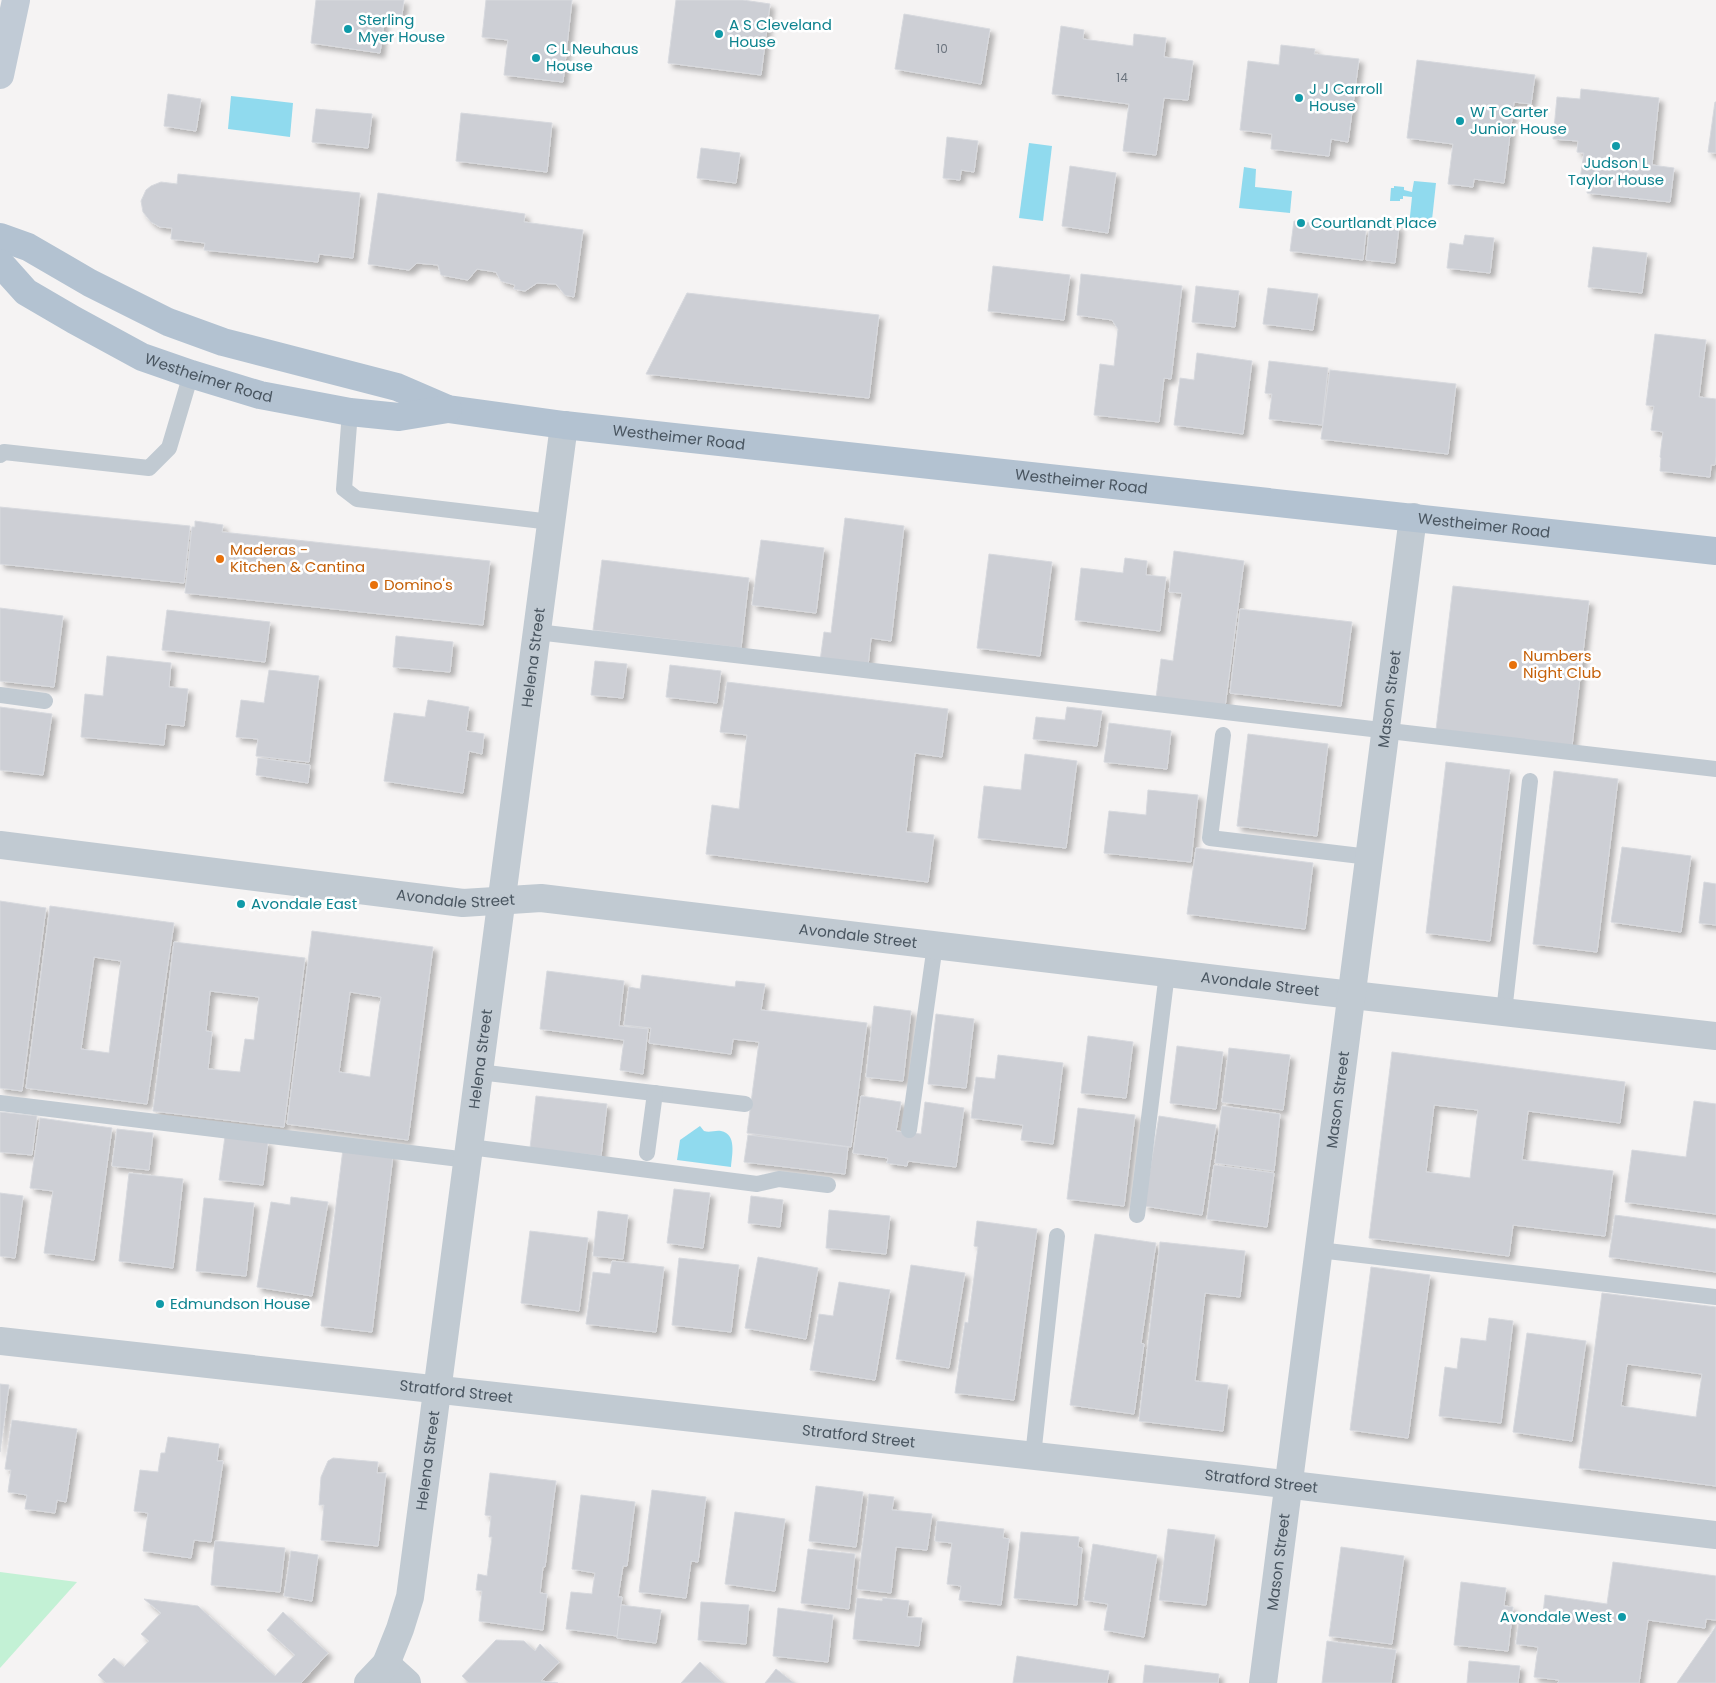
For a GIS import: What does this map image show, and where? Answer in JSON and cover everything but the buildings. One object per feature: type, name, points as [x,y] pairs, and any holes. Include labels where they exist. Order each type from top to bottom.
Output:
[{"type":"main road","points":[[0,75],[16,0]]},
{"type":"main road","name":"Westheimer Road","points":[[0,237],[28,247],[90,283],[168,322],[223,342],[397,387],[448,409],[564,425],[1716,551]]},
{"type":"main road","name":"Westheimer Road","points":[[0,263],[26,292],[74,320],[142,357],[191,374],[260,395],[350,412],[398,416],[448,409]]},
{"type":"street","name":"Helena Street","points":[[368,1683],[386,1664],[410,1597],[564,425]]},
{"type":"street","name":"Mason Street","points":[[1263,1683],[1413,517]]},
{"type":"street","name":"Avondale Street","points":[[0,845],[463,903],[541,898],[1352,995],[1716,1036]]},
{"type":"street","name":"Stratford Street","points":[[0,1341],[1289,1484],[1716,1534]]},
{"type":"street","points":[[386,1664],[407,1683]]},
{"type":"lane","points":[[0,455],[4,452],[149,468],[169,448],[191,374]]},
{"type":"lane","points":[[350,412],[344,489],[357,499],[551,522]]},
{"type":"lane","points":[[537,632],[1716,769]]},
{"type":"lane","points":[[0,695],[45,701]]},
{"type":"lane","points":[[1223,735],[1210,838],[1369,857]]},
{"type":"lane","points":[[1504,1012],[1530,781]]},
{"type":"lane","points":[[909,1130],[935,945]]},
{"type":"lane","points":[[1137,1215],[1168,973]]},
{"type":"lane","points":[[479,1072],[745,1104]]},
{"type":"lane","points":[[647,1153],[655,1093]]},
{"type":"lane","points":[[0,1103],[756,1184],[779,1179],[828,1185]]},
{"type":"lane","points":[[1033,1456],[1057,1236]]},
{"type":"lane","points":[[1319,1250],[1716,1297]]},
{"type":"green space","points":[[0,1572],[77,1582],[0,1668]]},
{"type":"water","points":[[231,96],[293,103],[290,137],[228,129]]},
{"type":"water","points":[[1029,143],[1052,146],[1043,221],[1019,218]]},
{"type":"water","points":[[1244,167],[1256,169],[1255,187],[1292,191],[1290,213],[1239,208]]},
{"type":"water","points":[[1414,181],[1436,183],[1431,229],[1409,226],[1412,197],[1403,196],[1403,199],[1400,199],[1400,201],[1390,201],[1391,188],[1394,188],[1394,186],[1404,187],[1404,190],[1412,192]]},
{"type":"water","points":[[700,1126],[704,1131],[721,1131],[729,1136],[732,1146],[731,1167],[677,1160],[680,1140]]},
{"type":"place","name":"Sterling Myer House","points":[[348,29]]},
{"type":"place","name":"A S Cleveland House","points":[[719,34]]},
{"type":"place","name":"C L Neuhaus House","points":[[536,58]]},
{"type":"place","name":"J J Carroll House","points":[[1299,98]]},
{"type":"place","name":"W T Carter Junior House","points":[[1460,121]]},
{"type":"place","name":"Judson L Taylor House","points":[[1616,146]]},
{"type":"place","name":"Courtlandt Place","points":[[1301,223]]},
{"type":"place","name":"Maderas - Kitchen & Cantina","points":[[220,559]]},
{"type":"place","name":"Domino's","points":[[374,585]]},
{"type":"place","name":"Numbers Night Club","points":[[1513,665]]},
{"type":"place","name":"Avondale East","points":[[241,904]]},
{"type":"place","name":"Edmundson House","points":[[160,1304]]},
{"type":"place","name":"Avondale West","points":[[1622,1617]]}]
